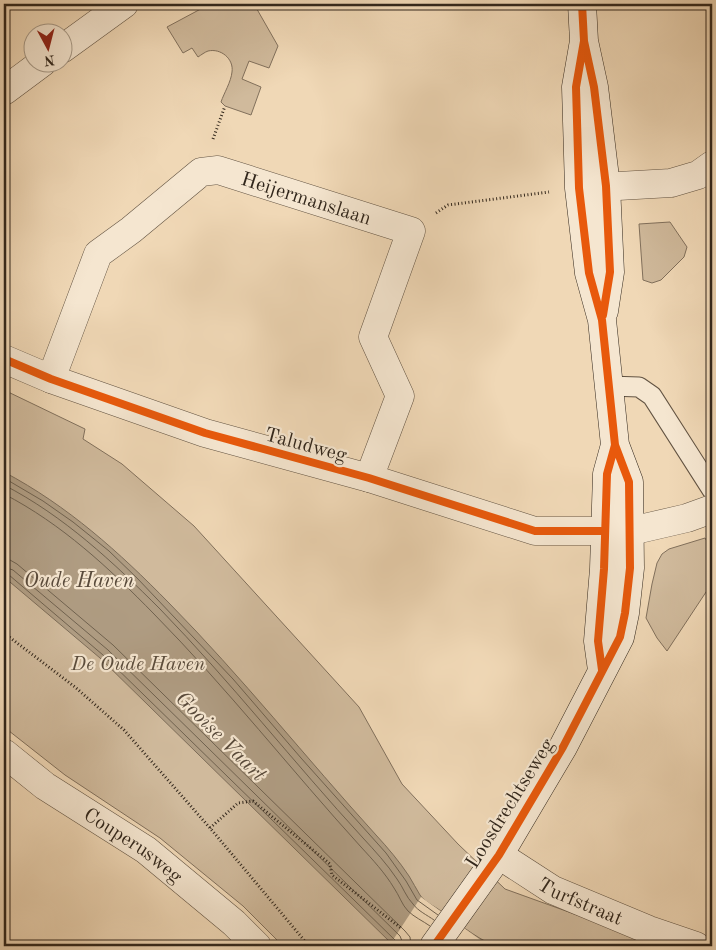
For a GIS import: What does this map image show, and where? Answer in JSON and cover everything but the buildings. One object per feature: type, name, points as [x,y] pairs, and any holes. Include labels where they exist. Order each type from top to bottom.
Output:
[{"type":"street","points":[[72,42],[124,4]]},
{"type":"street","name":"Loosdrechtseweg","points":[[582,4],[584,41],[594,87],[606,186],[610,272],[602,320]]},
{"type":"street","name":"Loosdrechtseweg","points":[[434,946],[499,855],[566,742],[602,670],[598,641],[602,598],[618,531],[607,474],[615,445],[602,320],[589,273],[579,188],[576,88],[584,41]]},
{"type":"street","points":[[4,92],[31,72]]},
{"type":"street","points":[[579,188],[671,183],[698,175],[712,165]]},
{"type":"street","name":"Heijermanslaan","points":[[51,379],[98,254],[132,230],[201,172],[218,170],[411,231]]},
{"type":"street","points":[[370,478],[400,396],[373,337],[411,231]]},
{"type":"street","name":"Taludweg","points":[[4,360],[51,379],[205,433],[370,478],[535,531],[618,531],[687,518],[712,509]]},
{"type":"street","name":"Couperusweg","points":[[4,752],[44,786],[146,850],[234,923],[257,946]]},
{"type":"street","name":"Turfstraat","points":[[499,855],[553,890],[641,927],[696,946]]},
{"type":"lane","points":[[609,386],[639,387],[652,396],[712,490]]},
{"type":"path","points":[[411,231],[448,204],[579,188]]},
{"type":"path","points":[[4,633],[75,687],[124,730],[210,828],[308,946]]},
{"type":"path","points":[[210,828],[238,803],[254,801],[330,864],[332,875],[400,928]]},
{"type":"green space","points":[[210,4],[254,4],[278,46],[269,68],[249,61],[242,79],[261,87],[251,115],[225,106],[221,102],[232,72],[229,59],[218,51],[207,51],[198,57],[192,48],[183,53],[167,27]]},
{"type":"green space","points":[[670,222],[687,247],[684,257],[661,280],[652,283],[643,280],[639,224]]},
{"type":"green space","name":"De Oude Haven","points":[[4,390],[85,429],[83,439],[122,464],[194,526],[359,707],[402,784],[458,844],[505,889],[663,946],[283,946],[243,906],[160,838],[65,775],[4,727]]},
{"type":"green space","points":[[705,538],[712,550],[712,583],[667,651],[646,618],[657,563],[662,554],[669,549]]},
{"type":"water","name":"Oude Haven","points":[[4,472],[50,500],[92,531],[150,584],[196,631],[385,845],[405,870],[422,897],[473,934],[495,946],[395,946],[391,943],[100,658],[4,577]]},
{"type":"pier","points":[[421,897],[482,941],[479,946],[395,946],[391,943]]},
{"type":"cycle path","points":[[582,4],[584,41],[594,87],[606,186],[610,272],[603,315]]},
{"type":"cycle path","points":[[434,946],[499,855],[563,747],[620,637],[625,613],[630,568],[629,482],[615,445],[602,320],[589,273],[579,188],[576,87],[584,41]]},
{"type":"cycle path","points":[[4,359],[51,379],[205,433],[369,478],[535,531],[605,531]]},
{"type":"cycle path","points":[[602,670],[598,641],[604,569],[607,474],[615,445]]},
{"type":"water label","name":"Gooise Vaart","points":[[221,736]]}]
